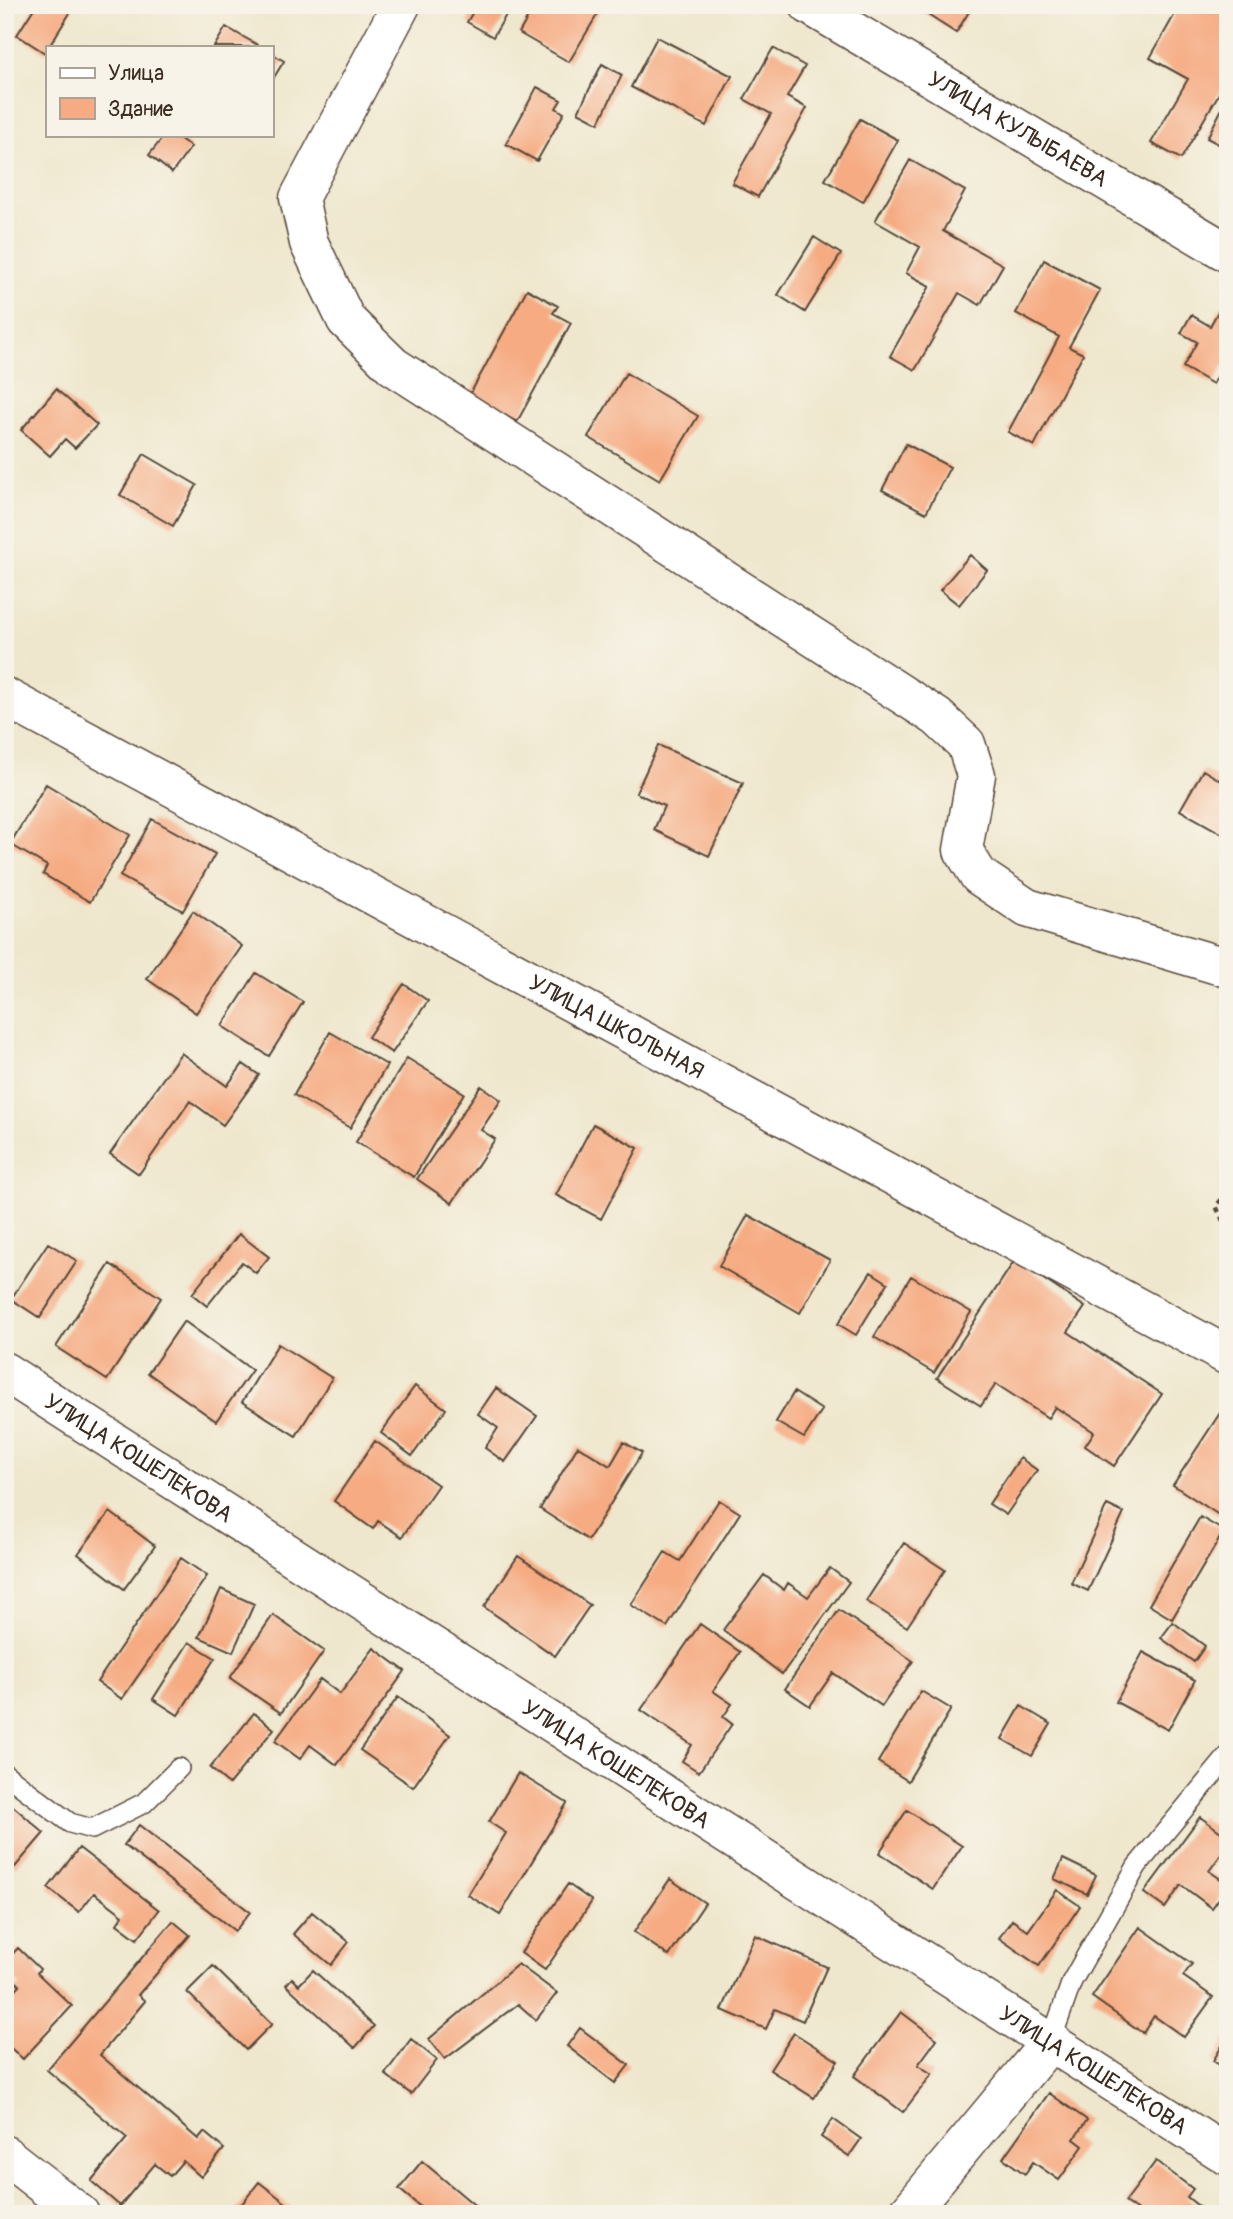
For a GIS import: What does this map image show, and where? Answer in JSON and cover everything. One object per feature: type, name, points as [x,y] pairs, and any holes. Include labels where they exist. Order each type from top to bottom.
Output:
[{"type":"street","points":[[401,5],[299,198],[309,243],[345,320],[393,366],[937,717],[966,744],[976,775],[964,850],[979,876],[1027,908],[1228,968]]},
{"type":"street","name":"УЛИЦА КУЛЫБАЕВА","points":[[809,5],[1228,253]]},
{"type":"street","name":"УЛИЦА ШКОЛЬНАЯ","points":[[5,697],[1228,1356]]},
{"type":"street","name":"УЛИЦА КОШЕЛЕКОВА","points":[[5,1372],[1228,2156]]},
{"type":"street","points":[[907,2214],[1051,2041]]},
{"type":"street","points":[[5,2155],[80,2214]]},
{"type":"lane","points":[[1051,2041],[1072,1981],[1137,1866],[1228,1756]]},
{"type":"lane","points":[[5,1774],[70,1824],[92,1829],[144,1803],[179,1768]]},
{"type":"path","points":[[1228,1192],[1216,1206],[1228,1231]]},
{"type":"building","points":[[36,5],[75,5],[49,46],[46,46],[45,53],[17,35]]},
{"type":"building","points":[[477,5],[512,5],[493,37],[467,22]]},
{"type":"building","points":[[535,5],[603,5],[569,62],[519,33]]},
{"type":"building","points":[[919,5],[973,5],[956,33],[917,8]]},
{"type":"building","points":[[1180,5],[1228,5],[1228,57],[1222,67],[1228,71],[1228,78],[1181,159],[1151,143],[1188,79],[1150,58]]},
{"type":"building","points":[[226,27],[259,46],[215,46]]},
{"type":"building","points":[[657,37],[732,76],[706,126],[631,87]]},
{"type":"building","points":[[773,48],[805,66],[787,97],[807,108],[758,197],[732,183],[771,114],[744,99]]},
{"type":"building","points":[[273,54],[284,61],[273,79]]},
{"type":"building","points":[[602,64],[622,75],[599,123],[578,112]]},
{"type":"building","points":[[537,87],[561,100],[556,108],[564,113],[537,161],[506,144]]},
{"type":"building","points":[[1228,97],[1228,149],[1207,138]]},
{"type":"building","points":[[860,119],[898,140],[863,202],[825,180]]},
{"type":"building","points":[[164,136],[176,136],[191,147],[172,173],[149,155]]},
{"type":"building","points":[[910,160],[965,191],[943,231],[1003,265],[980,305],[959,293],[915,370],[890,356],[930,286],[906,273],[920,247],[875,221]]},
{"type":"building","points":[[814,237],[841,254],[805,312],[778,295]]},
{"type":"building","points":[[1044,260],[1100,290],[1069,347],[1083,354],[1034,446],[1008,432],[1059,337],[1016,313]]},
{"type":"building","points":[[527,289],[558,306],[553,313],[571,323],[517,422],[469,396]]},
{"type":"building","points":[[1220,308],[1228,313],[1228,359],[1213,384],[1183,367],[1197,342],[1181,333],[1191,315],[1210,326]]},
{"type":"building","points":[[626,373],[698,416],[660,480],[588,437]]},
{"type":"building","points":[[56,389],[97,425],[75,448],[65,439],[50,456],[21,430]]},
{"type":"building","points":[[906,444],[950,467],[926,513],[882,490]]},
{"type":"building","points":[[144,454],[197,485],[173,526],[120,495]]},
{"type":"building","points":[[970,555],[987,570],[959,605],[940,590]]},
{"type":"building","points":[[658,745],[743,783],[709,856],[654,830],[664,806],[636,793]]},
{"type":"building","points":[[1203,770],[1228,785],[1228,837],[1180,810]]},
{"type":"building","points":[[46,784],[130,835],[90,902],[43,874],[47,866],[10,844]]},
{"type":"building","points":[[152,819],[215,854],[183,911],[120,876]]},
{"type":"building","points":[[193,911],[242,946],[196,1013],[147,979]]},
{"type":"building","points":[[256,973],[303,1002],[269,1056],[222,1026]]},
{"type":"building","points":[[404,984],[428,1001],[392,1053],[368,1037]]},
{"type":"building","points":[[330,1032],[387,1065],[350,1128],[294,1095]]},
{"type":"building","points":[[181,1053],[227,1086],[243,1064],[259,1075],[223,1125],[190,1101],[139,1174],[110,1154]]},
{"type":"building","points":[[407,1058],[464,1093],[414,1177],[356,1142]]},
{"type":"building","points":[[481,1086],[501,1100],[481,1130],[495,1139],[452,1203],[417,1179]]},
{"type":"building","points":[[593,1124],[638,1148],[601,1219],[556,1195]]},
{"type":"building","points":[[748,1215],[830,1260],[800,1313],[719,1266]]},
{"type":"building","points":[[239,1234],[269,1257],[256,1273],[242,1262],[207,1306],[192,1294]]},
{"type":"building","points":[[48,1243],[77,1261],[40,1318],[11,1299]]},
{"type":"building","points":[[1015,1260],[1085,1307],[1068,1332],[1162,1394],[1114,1466],[1085,1446],[1094,1432],[1055,1407],[1048,1418],[996,1384],[981,1406],[937,1378]]},
{"type":"building","points":[[110,1264],[161,1298],[107,1380],[56,1347]]},
{"type":"building","points":[[871,1272],[888,1283],[856,1335],[838,1324]]},
{"type":"building","points":[[911,1276],[971,1312],[934,1373],[874,1337]]},
{"type":"building","points":[[184,1321],[252,1370],[216,1421],[148,1373]]},
{"type":"building","points":[[278,1344],[332,1378],[296,1436],[242,1402]]},
{"type":"building","points":[[415,1386],[446,1409],[412,1456],[381,1433]]},
{"type":"building","points":[[496,1388],[537,1416],[505,1462],[485,1448],[498,1428],[478,1414]]},
{"type":"building","points":[[794,1392],[822,1410],[804,1438],[776,1422]]},
{"type":"building","points":[[1224,1407],[1228,1410],[1228,1521],[1173,1485]]},
{"type":"building","points":[[375,1441],[438,1485],[402,1537],[378,1521],[373,1529],[334,1501]]},
{"type":"building","points":[[624,1442],[642,1453],[588,1540],[540,1509],[578,1446],[610,1466]]},
{"type":"building","points":[[1020,1458],[1037,1470],[1006,1515],[989,1504]]},
{"type":"building","points":[[719,1500],[740,1513],[667,1627],[631,1605],[665,1552],[680,1561]]},
{"type":"building","points":[[1107,1505],[1124,1513],[1088,1591],[1071,1583]]},
{"type":"building","points":[[110,1512],[155,1546],[124,1589],[78,1554]]},
{"type":"building","points":[[1200,1517],[1224,1531],[1172,1619],[1149,1605]]},
{"type":"building","points":[[904,1543],[945,1570],[907,1627],[866,1601]]},
{"type":"building","points":[[518,1556],[590,1605],[555,1656],[484,1607]]},
{"type":"building","points":[[181,1558],[207,1576],[122,1699],[97,1682]]},
{"type":"building","points":[[830,1568],[849,1582],[782,1674],[723,1630],[764,1575],[784,1590],[788,1583],[808,1597]]},
{"type":"building","points":[[221,1589],[254,1604],[233,1652],[199,1637]]},
{"type":"building","points":[[839,1610],[913,1661],[882,1706],[833,1673],[810,1706],[785,1689]]},
{"type":"building","points":[[273,1615],[324,1651],[281,1713],[230,1678]]},
{"type":"building","points":[[1173,1622],[1205,1646],[1194,1662],[1161,1638]]},
{"type":"building","points":[[700,1624],[740,1652],[713,1691],[732,1704],[723,1717],[732,1724],[699,1772],[682,1761],[692,1745],[641,1710]]},
{"type":"building","points":[[189,1642],[215,1658],[178,1715],[153,1699]]},
{"type":"building","points":[[374,1648],[405,1671],[337,1765],[310,1745],[300,1759],[275,1741],[320,1679],[340,1694]]},
{"type":"building","points":[[1143,1652],[1195,1680],[1168,1730],[1116,1702]]},
{"type":"building","points":[[921,1691],[951,1709],[908,1781],[878,1762]]},
{"type":"building","points":[[398,1697],[450,1735],[413,1787],[360,1750]]},
{"type":"building","points":[[1021,1706],[1051,1724],[1032,1756],[1002,1739]]},
{"type":"building","points":[[254,1713],[274,1729],[229,1784],[210,1768]]},
{"type":"building","points":[[518,1773],[567,1803],[500,1915],[468,1895],[506,1833],[489,1822]]},
{"type":"building","points":[[13,1806],[44,1833],[15,1867],[5,1859],[5,1815]]},
{"type":"building","points":[[907,1810],[962,1846],[933,1889],[879,1853]]},
{"type":"building","points":[[1200,1817],[1228,1837],[1228,1845],[1209,1871],[1228,1886],[1212,1908],[1181,1885],[1165,1908],[1144,1893]]},
{"type":"building","points":[[139,1825],[250,1912],[235,1931],[124,1845]]},
{"type":"building","points":[[79,1848],[159,1910],[137,1939],[117,1924],[123,1915],[94,1893],[79,1912],[48,1888]]},
{"type":"building","points":[[1063,1859],[1096,1875],[1087,1894],[1054,1879]]},
{"type":"building","points":[[670,1879],[705,1903],[669,1956],[634,1932]]},
{"type":"building","points":[[568,1884],[592,1901],[545,1970],[521,1953]]},
{"type":"building","points":[[1057,1890],[1080,1906],[1039,1966],[999,1938],[1012,1920],[1028,1931]]},
{"type":"building","points":[[312,1912],[349,1942],[331,1965],[293,1934]]},
{"type":"building","points":[[173,1921],[190,1935],[138,1995],[145,2001],[100,2055],[198,2139],[204,2132],[224,2149],[201,2177],[183,2161],[170,2176],[155,2164],[120,2206],[91,2181],[127,2138],[47,2070]]},
{"type":"building","points":[[1140,1927],[1192,1964],[1183,1976],[1213,1997],[1184,2037],[1154,2016],[1143,2033],[1092,1997]]},
{"type":"building","points":[[755,1935],[827,1967],[803,2021],[775,2009],[766,2029],[722,2010]]},
{"type":"building","points":[[18,1948],[40,1969],[37,1973],[72,2006],[23,2059],[5,2043],[5,2001],[20,1985],[5,1972],[5,1962]]},
{"type":"building","points":[[518,1964],[557,1993],[536,2020],[518,2004],[445,2059],[429,2039]]},
{"type":"building","points":[[213,1966],[272,2024],[246,2050],[187,1992]]},
{"type":"building","points":[[313,1970],[374,2026],[355,2048],[286,1985],[292,1978],[299,1985]]},
{"type":"building","points":[[901,2012],[937,2039],[918,2065],[932,2074],[903,2112],[854,2076]]},
{"type":"building","points":[[580,2028],[629,2065],[615,2083],[567,2046]]},
{"type":"building","points":[[794,2033],[838,2061],[814,2098],[770,2070]]},
{"type":"building","points":[[1228,2036],[1228,2070],[1213,2061]]},
{"type":"building","points":[[411,2039],[437,2060],[411,2094],[385,2074]]},
{"type":"building","points":[[1049,2093],[1087,2120],[1074,2139],[1083,2146],[1059,2180],[1033,2162],[1025,2174],[1003,2158]]},
{"type":"building","points":[[833,2119],[861,2139],[849,2156],[821,2137]]},
{"type":"building","points":[[422,2161],[485,2214],[429,2214],[399,2189]]},
{"type":"building","points":[[1156,2161],[1193,2189],[1187,2197],[1202,2209],[1199,2214],[1142,2214],[1125,2202]]},
{"type":"building","points":[[259,2182],[300,2214],[234,2214]]}]
